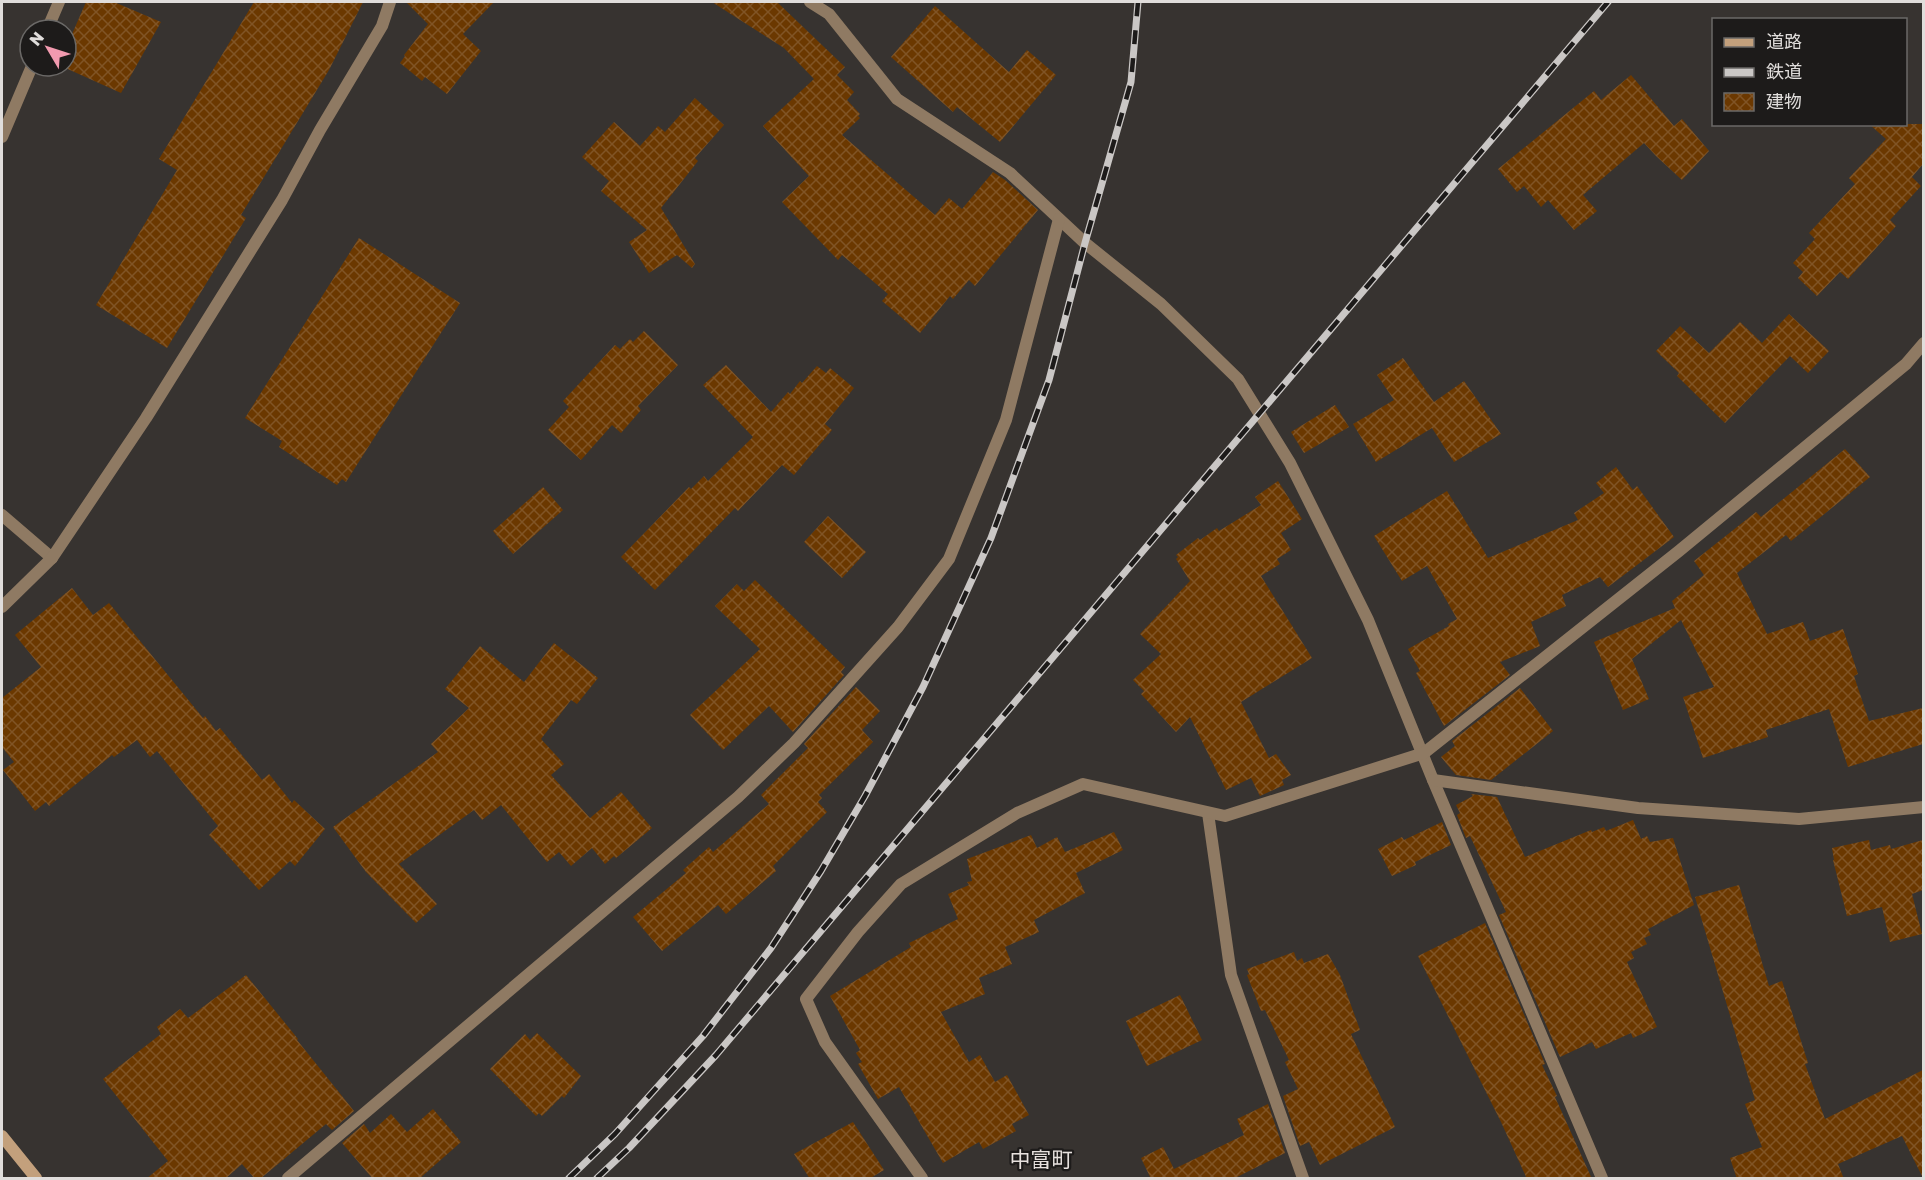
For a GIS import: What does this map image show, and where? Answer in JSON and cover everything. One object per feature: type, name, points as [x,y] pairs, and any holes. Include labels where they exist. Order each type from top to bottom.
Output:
[{"type":"street","points":[[52,18],[59,2]]},
{"type":"street","points":[[2,608],[52,558],[146,418],[282,200],[320,130],[382,26],[390,2]]},
{"type":"street","points":[[810,2],[829,14],[897,99],[1010,173],[1059,219],[1161,304],[1238,379],[1290,463],[1368,620],[1424,753],[1433,780],[1602,1179]]},
{"type":"street","points":[[2,137],[27,78]]},
{"type":"street","points":[[288,1179],[738,797],[794,742],[898,627],[949,559],[1006,420],[1059,219]]},
{"type":"street","points":[[922,1179],[825,1042],[806,999],[858,932],[901,884],[1017,813],[1083,784],[1225,816],[1424,753],[1707,528],[1906,364],[1923,343]]},
{"type":"street","points":[[2,515],[52,558]]},
{"type":"street","points":[[1433,780],[1638,808],[1799,819],[1923,807]]},
{"type":"street","points":[[1208,813],[1231,975],[1303,1179]]},
{"type":"street","points":[[3,1137],[36,1179]]},
{"type":"building","points":[[86,2],[114,2],[161,22],[121,93],[78,74],[78,20]]},
{"type":"building","points":[[254,2],[363,2],[329,70],[241,215],[246,218],[167,348],[96,305],[177,170],[159,159]]},
{"type":"building","points":[[406,2],[494,2],[463,34],[481,51],[447,94],[425,77],[422,81],[400,63],[428,24]]},
{"type":"building","points":[[712,2],[777,2],[845,67],[837,75],[854,92],[847,100],[860,114],[858,116],[860,118],[842,135],[935,215],[949,198],[962,209],[993,172],[1038,210],[975,286],[969,280],[953,299],[950,296],[920,333],[882,301],[888,294],[842,255],[838,260],[782,202],[809,176],[763,126],[814,79],[784,48]]},
{"type":"building","points":[[935,6],[1009,72],[1027,50],[1056,75],[1000,142],[957,107],[953,112],[891,57]]},
{"type":"building","points":[[1631,75],[1674,126],[1682,119],[1709,151],[1682,180],[1644,143],[1583,195],[1597,211],[1574,230],[1548,200],[1541,207],[1524,186],[1517,192],[1498,169],[1594,91],[1601,100]]},
{"type":"building","points":[[695,98],[724,125],[695,158],[698,161],[661,208],[695,264],[692,268],[677,255],[649,273],[629,242],[647,230],[601,191],[609,181],[582,157],[614,122],[640,146],[658,126],[665,132]]},
{"type":"building","points":[[1923,124],[1923,164],[1912,177],[1921,186],[1890,220],[1896,226],[1848,279],[1840,272],[1817,296],[1798,278],[1803,272],[1793,263],[1815,239],[1809,233],[1855,184],[1849,178],[1886,139],[1871,126]]},
{"type":"building","points":[[359,238],[460,303],[346,482],[342,479],[337,485],[279,447],[282,441],[245,418]]},
{"type":"building","points":[[1789,314],[1829,351],[1808,373],[1790,356],[1725,423],[1677,376],[1679,373],[1656,351],[1680,326],[1709,353],[1740,322],[1762,343]]},
{"type":"building","points":[[644,331],[678,365],[638,406],[641,410],[621,433],[612,425],[581,460],[548,430],[569,407],[563,401],[615,345],[620,349],[630,339],[633,342]]},
{"type":"building","points":[[1403,358],[1434,402],[1464,381],[1501,434],[1454,462],[1432,428],[1376,462],[1353,424],[1394,400],[1377,375]]},
{"type":"building","points":[[726,365],[771,412],[788,392],[790,394],[800,381],[802,383],[817,366],[826,373],[830,368],[854,388],[825,424],[832,430],[794,475],[782,465],[738,511],[735,508],[655,590],[621,557],[689,487],[691,489],[704,476],[708,481],[753,437],[703,385]]},
{"type":"building","points":[[1335,405],[1349,427],[1304,453],[1291,432]]},
{"type":"building","points":[[1845,449],[1870,477],[1791,541],[1786,535],[1737,573],[1767,634],[1803,622],[1810,641],[1843,629],[1858,674],[1854,676],[1869,721],[1923,708],[1923,744],[1848,767],[1829,709],[1766,730],[1768,737],[1703,758],[1683,697],[1714,687],[1681,620],[1632,659],[1649,699],[1623,710],[1594,642],[1675,608],[1672,601],[1704,575],[1694,561],[1756,512],[1761,517]]},
{"type":"building","points":[[1616,467],[1633,490],[1637,486],[1674,537],[1608,587],[1600,577],[1562,595],[1566,606],[1531,622],[1540,646],[1500,662],[1510,675],[1444,726],[1416,673],[1420,671],[1408,649],[1457,619],[1427,566],[1402,581],[1374,536],[1447,491],[1488,558],[1578,520],[1574,513],[1604,493],[1596,483]]},
{"type":"building","points":[[1278,481],[1302,519],[1281,533],[1291,550],[1277,559],[1280,564],[1261,576],[1312,658],[1241,702],[1269,758],[1276,754],[1291,775],[1282,780],[1284,785],[1260,796],[1251,778],[1226,790],[1190,717],[1176,732],[1141,694],[1144,691],[1133,680],[1161,654],[1140,634],[1190,581],[1176,559],[1178,557],[1176,555],[1198,538],[1200,540],[1217,528],[1219,531],[1261,505],[1255,497]]},
{"type":"building","points":[[543,487],[563,510],[513,554],[493,531]]},
{"type":"building","points":[[828,516],[866,552],[842,578],[804,542]]},
{"type":"building","points":[[755,580],[845,667],[841,672],[844,675],[793,732],[769,706],[723,750],[690,715],[760,649],[715,606],[737,584],[744,591]]},
{"type":"building","points":[[72,588],[93,615],[109,603],[203,718],[205,716],[216,731],[220,728],[262,780],[269,774],[292,803],[294,800],[325,829],[295,866],[290,861],[259,890],[209,835],[218,826],[157,751],[150,757],[137,740],[114,757],[112,755],[49,806],[46,802],[35,811],[3,770],[14,762],[2,747],[2,698],[41,667],[15,635]]},
{"type":"building","points":[[554,643],[598,678],[577,704],[571,700],[541,739],[564,764],[551,775],[590,818],[621,792],[652,828],[616,858],[614,856],[605,864],[592,848],[571,866],[559,852],[547,862],[501,805],[482,820],[474,810],[399,864],[437,904],[416,923],[366,872],[333,827],[438,752],[431,744],[469,708],[445,689],[480,646],[524,682]]},
{"type":"building","points":[[856,687],[880,711],[862,730],[873,742],[819,795],[822,798],[818,802],[827,812],[773,866],[776,871],[726,914],[718,905],[662,951],[633,917],[686,873],[683,870],[709,847],[713,852],[769,804],[761,795],[808,748],[804,744]]},
{"type":"building","points":[[1520,688],[1553,731],[1491,780],[1456,775],[1441,757],[1455,746],[1452,741]]},
{"type":"building","points":[[1471,794],[1497,797],[1525,857],[1591,830],[1592,832],[1604,827],[1606,831],[1633,820],[1641,839],[1647,836],[1650,842],[1673,838],[1694,905],[1648,929],[1651,935],[1644,938],[1647,944],[1631,952],[1634,958],[1627,962],[1657,1027],[1633,1038],[1631,1033],[1596,1049],[1592,1042],[1560,1057],[1499,915],[1506,912],[1470,836],[1466,838],[1457,815],[1460,813],[1456,805],[1473,796]]},
{"type":"building","points":[[1442,822],[1451,845],[1392,876],[1378,849],[1402,837],[1404,840]]},
{"type":"building","points":[[1114,832],[1123,850],[1076,873],[1085,893],[1034,920],[1039,932],[1005,947],[1012,964],[979,978],[985,994],[941,1012],[969,1062],[980,1055],[995,1082],[1007,1075],[1029,1115],[1012,1124],[1016,1131],[983,1149],[979,1142],[943,1163],[899,1087],[878,1099],[858,1064],[862,1062],[856,1053],[860,1050],[830,996],[911,947],[909,943],[958,919],[948,894],[969,885],[967,882],[972,881],[967,859],[1031,835],[1037,848],[1057,837],[1065,852]]},
{"type":"building","points":[[1869,840],[1871,850],[1890,845],[1891,849],[1923,840],[1923,890],[1912,894],[1922,934],[1890,942],[1882,907],[1847,916],[1832,848]]},
{"type":"building","points":[[1739,885],[1769,986],[1782,981],[1808,1063],[1805,1064],[1825,1119],[1923,1070],[1923,1178],[1902,1136],[1838,1164],[1844,1179],[1737,1179],[1730,1158],[1762,1147],[1745,1104],[1755,1100],[1695,897]]},
{"type":"building","points":[[1485,923],[1545,1064],[1542,1065],[1557,1096],[1555,1097],[1592,1179],[1527,1179],[1418,956]]},
{"type":"building","points":[[1294,952],[1297,961],[1302,958],[1304,963],[1328,954],[1340,975],[1360,1030],[1351,1034],[1395,1127],[1320,1165],[1309,1142],[1300,1146],[1283,1096],[1298,1089],[1285,1062],[1289,1060],[1265,1010],[1261,1011],[1247,975],[1249,974],[1247,969]]},
{"type":"building","points":[[246,975],[354,1111],[332,1130],[326,1124],[260,1179],[255,1179],[242,1164],[225,1179],[146,1179],[168,1161],[103,1079],[161,1034],[157,1027],[180,1009],[188,1018]]},
{"type":"building","points":[[1180,995],[1202,1040],[1147,1066],[1126,1021]]},
{"type":"building","points":[[537,1033],[581,1076],[564,1098],[562,1096],[542,1116],[539,1113],[536,1116],[490,1069],[525,1034],[530,1040]]},
{"type":"building","points":[[1268,1104],[1285,1153],[1233,1179],[1151,1179],[1141,1158],[1163,1147],[1174,1169],[1244,1135],[1237,1119]]},
{"type":"building","points":[[433,1109],[461,1142],[419,1179],[373,1179],[342,1143],[364,1124],[370,1133],[391,1114],[407,1132]]},
{"type":"building","points":[[853,1122],[884,1170],[869,1179],[810,1179],[794,1154]]},
{"type":"railway","points":[[569,1178],[615,1134],[703,1036],[771,948],[821,871],[865,796],[923,687],[991,538],[1049,380],[1131,82],[1138,2]]},
{"type":"railway","points":[[597,1178],[629,1148],[716,1055],[1608,2]]},
{"type":"district","name":"中富町","points":[[1041,1159]]}]
